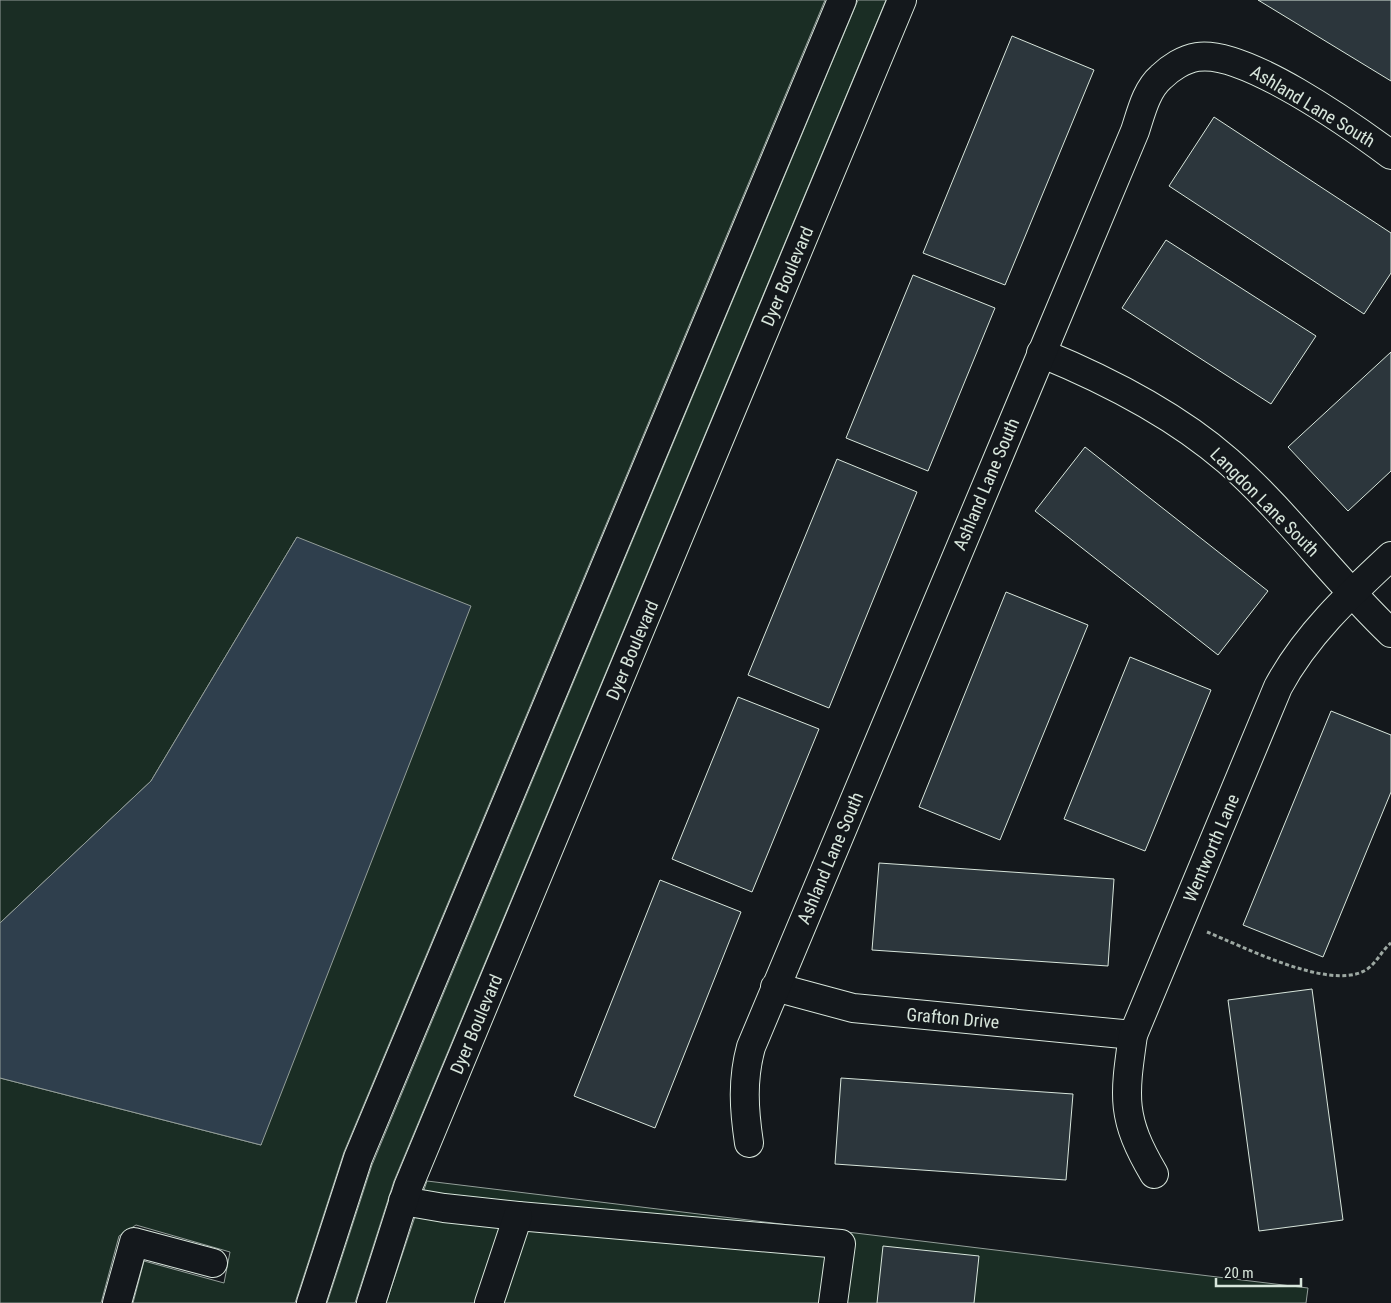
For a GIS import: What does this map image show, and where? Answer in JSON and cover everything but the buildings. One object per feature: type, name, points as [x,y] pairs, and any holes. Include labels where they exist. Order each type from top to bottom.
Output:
[{"type":"street","points":[[312,1303],[358,1158],[842,0]]},
{"type":"street","name":"Dyer Boulevard","points":[[370,1303],[403,1201],[902,0]]},
{"type":"street","name":"Ashland Lane South","points":[[749,1143],[744,1114],[745,1070],[750,1047],[1135,131],[1148,95],[1159,78],[1183,61],[1197,57],[1215,57],[1240,63],[1305,98],[1391,154]]},
{"type":"street","name":"Langdon Lane South","points":[[1041,352],[1108,382],[1141,401],[1196,436],[1228,461],[1262,494],[1391,633]]},
{"type":"street","name":"Wentworth Lane","points":[[1154,1174],[1137,1145],[1127,1108],[1126,1084],[1133,1035],[1278,687],[1292,661],[1352,592],[1391,556]]},
{"type":"street","name":"Grafton Drive","points":[[775,988],[853,1008],[1133,1035]]},
{"type":"street","points":[[403,1201],[444,1208],[518,1216],[841,1244],[833,1303]]},
{"type":"street","points":[[489,1303],[518,1216]]},
{"type":"street","points":[[117,1303],[134,1242],[213,1263]]},
{"type":"path","points":[[1180,922],[1320,975],[1338,976],[1365,971],[1391,943]]},
{"type":"green space","points":[[0,0],[825,0],[344,1152],[295,1303],[133,1303],[144,1261],[224,1283],[230,1252],[136,1225],[119,1236],[101,1303],[0,1303],[0,1078],[261,1145],[297,537],[151,781],[0,923]]},
{"type":"green space","points":[[858,0],[886,0],[394,1181],[355,1303],[327,1303],[372,1165]]},
{"type":"green space","points":[[427,1181],[1308,1288],[1306,1303],[386,1303]]},
{"type":"water","points":[[297,537],[471,606],[261,1145],[0,1078],[0,923],[151,781]]}]
